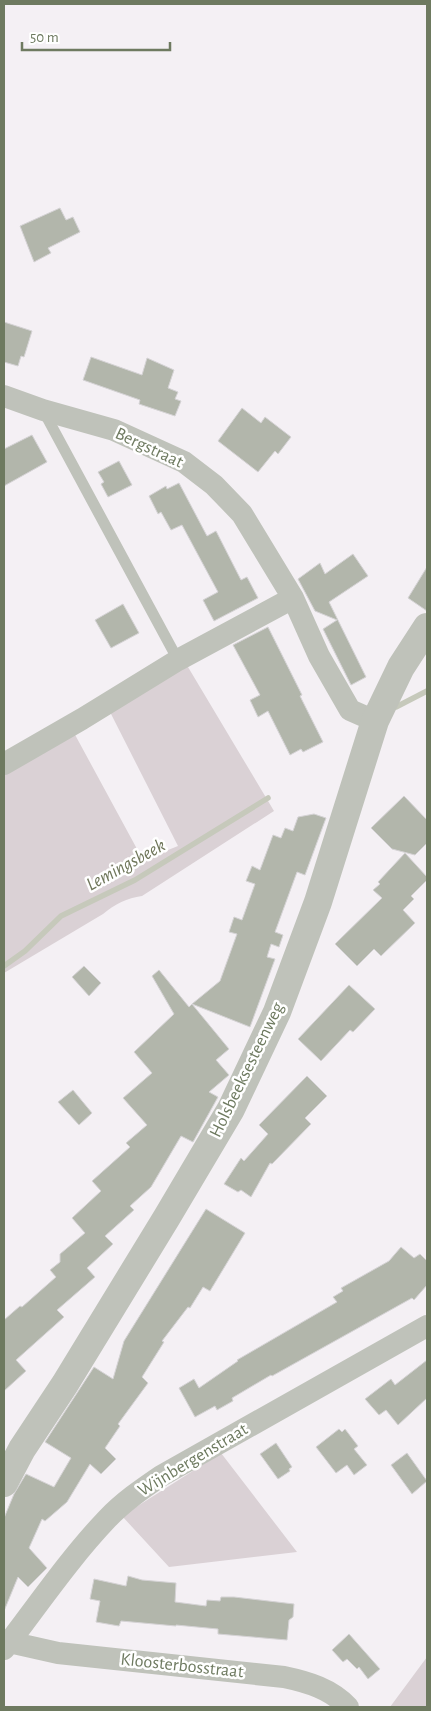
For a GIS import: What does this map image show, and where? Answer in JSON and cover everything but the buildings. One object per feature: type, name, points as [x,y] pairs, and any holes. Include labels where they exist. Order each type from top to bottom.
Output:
[{"type":"street","name":"Bergstraat","points":[[4,396],[43,410],[114,430],[184,462],[214,485],[242,514],[293,598],[319,656],[350,710],[375,721]]},
{"type":"street","points":[[4,764],[178,660],[293,598]]},
{"type":"street","name":"Holsbeeksesteenweg","points":[[4,1483],[22,1450],[66,1384],[168,1217],[232,1108],[281,1003],[318,902],[375,721],[401,667],[427,627]]},
{"type":"street","name":"Wijnbergenstraat","points":[[6,1645],[37,1604],[108,1518],[134,1494],[162,1476],[427,1326]]},
{"type":"street","name":"Kloosterbosstraat","points":[[6,1645],[58,1653],[284,1677],[315,1685],[330,1692],[348,1707]]},
{"type":"lane","points":[[43,410],[178,660]]},
{"type":"shaded area","points":[[185,662],[274,811],[142,896],[117,904],[4,973],[4,770],[73,731],[143,860],[178,846],[109,710]]},
{"type":"shaded area","points":[[221,1453],[297,1552],[169,1567],[122,1516]]},
{"type":"shaded area","points":[[427,1657],[427,1707],[390,1707]]},
{"type":"waterway","name":"Lemingsbeek","points":[[396,707],[427,691]]},
{"type":"waterway","name":"Lemingsbeek","points":[[4,966],[25,951],[61,916],[135,880],[268,798]]}]
